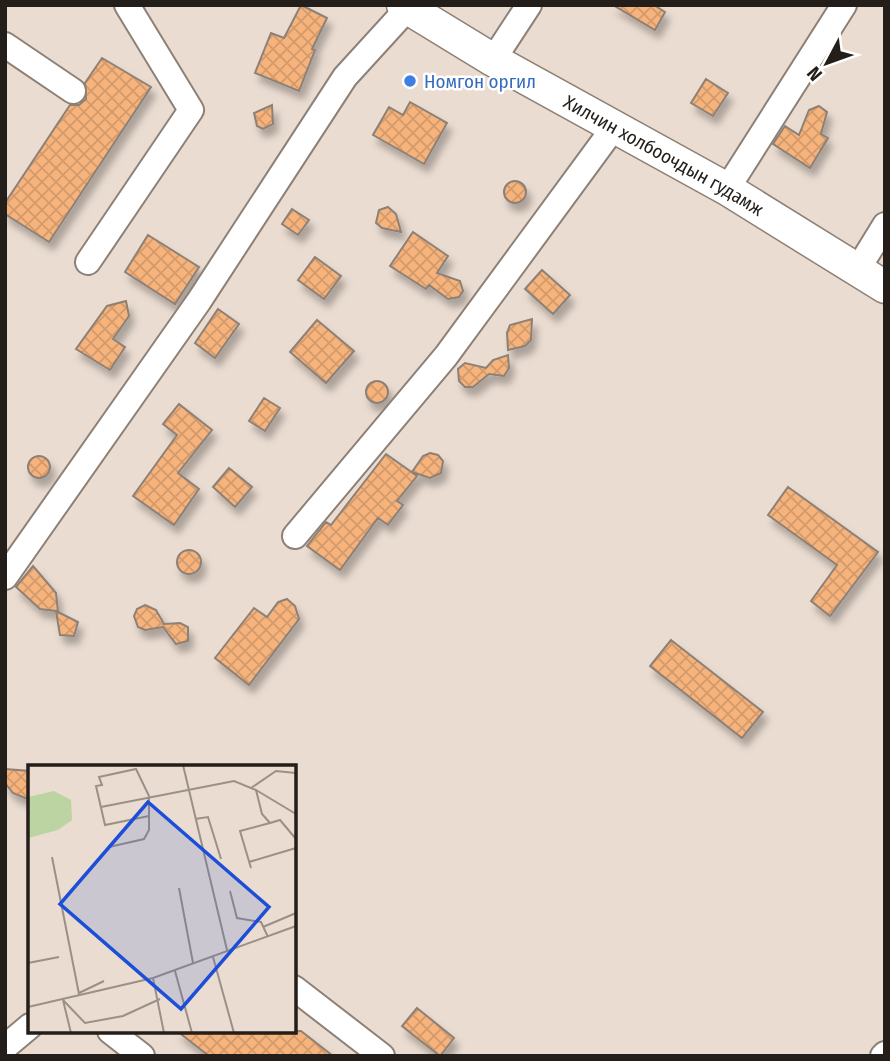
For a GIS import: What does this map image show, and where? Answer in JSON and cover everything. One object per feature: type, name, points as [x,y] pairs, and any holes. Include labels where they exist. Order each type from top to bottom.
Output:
[{"type":"main road","name":"Хилчин холбоочдын гудамж","points":[[405,7],[493,60],[727,189],[885,288]]},
{"type":"street","points":[[88,262],[191,110],[127,5]]},
{"type":"street","points":[[493,60],[529,5]]},
{"type":"street","points":[[727,189],[844,5]]},
{"type":"street","points":[[5,577],[199,301],[345,77],[405,7]]},
{"type":"street","points":[[5,45],[73,91]]},
{"type":"street","points":[[295,536],[446,356],[615,126]]},
{"type":"street","points":[[858,269],[885,225]]},
{"type":"street","points":[[296,990],[382,1056]]},
{"type":"street","points":[[5,1047],[28,1028]]},
{"type":"street","points":[[113,1033],[142,1056]]},
{"type":"building","points":[[301,5],[327,18],[312,49],[315,50],[299,91],[255,73],[271,33],[284,38]]},
{"type":"building","points":[[613,5],[654,5],[665,12],[655,30]]},
{"type":"building","points":[[102,58],[151,87],[49,242],[5,214],[5,203],[70,105],[79,105],[86,99],[85,83]]},
{"type":"building","points":[[706,79],[728,93],[713,116],[691,103]]},
{"type":"building","points":[[410,102],[447,123],[424,164],[373,135],[389,107],[403,115]]},
{"type":"building","points":[[272,105],[273,124],[263,129],[257,126],[254,113]]},
{"type":"building","points":[[819,106],[827,112],[821,134],[828,138],[810,168],[773,144],[785,126],[799,135],[809,110]]},
{"type":"building","points":[[515,181],[523,184],[526,192],[523,200],[515,203],[507,200],[504,192],[507,184]]},
{"type":"building","points":[[388,207],[396,214],[401,232],[382,228],[376,223],[379,210]]},
{"type":"building","points":[[292,209],[309,220],[298,235],[282,224]]},
{"type":"building","points":[[413,232],[448,256],[437,273],[460,281],[463,291],[459,297],[448,299],[429,285],[426,289],[390,266]]},
{"type":"building","points":[[148,235],[199,267],[175,304],[125,272]]},
{"type":"building","points":[[315,257],[341,276],[324,299],[298,280]]},
{"type":"building","points":[[542,270],[570,295],[553,314],[525,289]]},
{"type":"building","points":[[126,301],[129,316],[113,339],[125,347],[110,370],[76,349],[107,306]]},
{"type":"building","points":[[218,309],[239,324],[215,358],[195,343]]},
{"type":"building","points":[[532,319],[531,340],[525,346],[508,350],[507,333],[510,325]]},
{"type":"building","points":[[317,320],[354,351],[326,383],[290,352]]},
{"type":"building","points":[[508,355],[509,368],[504,376],[489,374],[473,387],[465,387],[459,381],[458,369],[465,363],[486,368],[493,360]]},
{"type":"building","points":[[377,381],[385,384],[388,392],[385,400],[377,403],[369,400],[366,392],[369,384]]},
{"type":"building","points":[[264,398],[280,408],[265,431],[249,421]]},
{"type":"building","points":[[179,404],[212,430],[178,473],[199,489],[174,525],[133,496],[177,435],[163,424]]},
{"type":"building","points":[[430,453],[438,455],[443,461],[441,473],[430,478],[412,472],[423,456]]},
{"type":"building","points":[[386,454],[417,476],[397,501],[403,505],[388,525],[378,518],[340,570],[307,546],[326,522],[331,525]]},
{"type":"building","points":[[35,456],[43,456],[50,463],[50,471],[43,478],[35,478],[28,471],[28,463]]},
{"type":"building","points":[[229,468],[252,487],[235,507],[213,487]]},
{"type":"building","points":[[788,487],[878,552],[830,616],[811,601],[837,565],[768,515]]},
{"type":"building","points":[[189,550],[198,553],[201,562],[198,571],[189,574],[180,571],[177,562],[180,553]]},
{"type":"building","points":[[33,566],[56,593],[58,612],[78,622],[74,636],[60,635],[56,611],[40,609],[16,587]]},
{"type":"building","points":[[287,599],[295,606],[299,619],[249,685],[215,658],[254,608],[267,617],[278,602]]},
{"type":"building","points":[[145,605],[156,610],[164,624],[180,623],[188,627],[188,641],[176,644],[163,627],[145,630],[138,627],[134,616],[137,609]]},
{"type":"building","points":[[671,640],[763,712],[742,738],[650,666]]},
{"type":"building","points":[[5,769],[28,771],[28,799],[13,793],[5,783]]},
{"type":"building","points":[[417,1008],[454,1038],[440,1056],[402,1026]]},
{"type":"building","points":[[301,1031],[333,1056],[209,1056],[180,1033]]},
{"type":"place","name":"Номгон оргил","points":[[410,81]]}]
